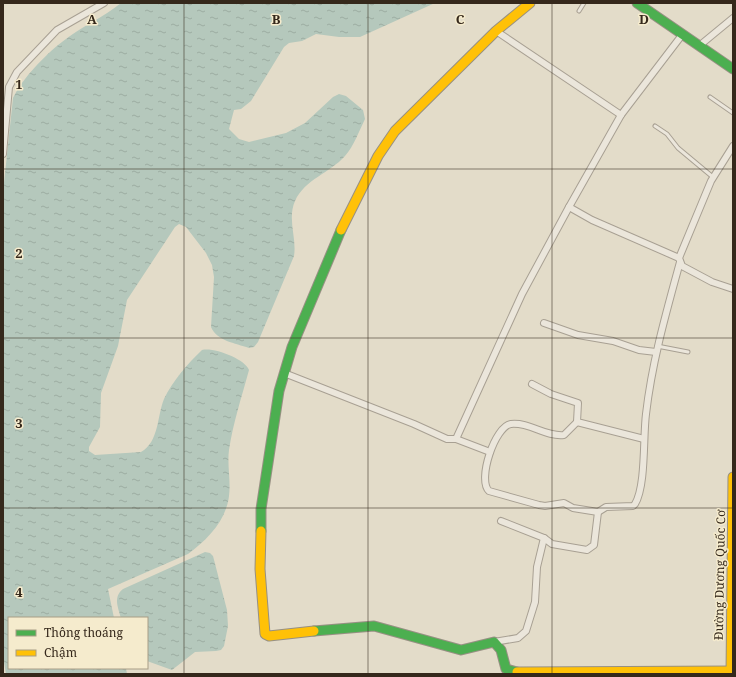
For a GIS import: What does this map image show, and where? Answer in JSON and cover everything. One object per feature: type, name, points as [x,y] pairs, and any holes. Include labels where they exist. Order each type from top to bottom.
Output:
[{"type":"street","points":[[3,154],[9,87],[17,72],[58,30],[104,3]]},
{"type":"street","points":[[530,3],[496,31],[395,131],[378,156],[344,222],[292,347],[279,391],[261,509],[260,569],[265,634],[269,636],[374,626],[461,650],[518,638],[526,631],[535,602],[537,567],[544,538]]},
{"type":"street","points":[[637,3],[682,35],[733,68]]},
{"type":"street","points":[[699,46],[733,18]]},
{"type":"street","points":[[496,31],[621,115]]},
{"type":"street","points":[[456,439],[522,294],[621,115],[682,35]]},
{"type":"street","points":[[532,384],[551,394],[578,403],[577,422],[564,435],[556,436],[520,424],[509,424],[502,429],[490,452],[486,465],[486,486],[489,490],[539,505],[545,506],[564,503],[573,508],[598,512],[606,507],[633,506],[635,504],[641,478],[646,414],[657,349],[680,260],[714,178],[733,146]]},
{"type":"street","points":[[570,208],[592,220],[680,260],[682,266],[712,282],[733,289]]},
{"type":"street","points":[[544,323],[585,337],[613,341],[639,350],[657,349]]},
{"type":"street","points":[[284,373],[414,424],[447,439],[456,439],[490,452]]},
{"type":"street","points":[[577,422],[644,439]]},
{"type":"street","name":"Đường Dương Quốc Cơ","points":[[732,673],[733,476]]},
{"type":"street","points":[[501,521],[544,538],[557,546],[590,549],[595,541],[598,512]]},
{"type":"street","points":[[494,642],[500,650],[506,669],[512,672],[732,673]]},
{"type":"lane","points":[[579,11],[584,3]]},
{"type":"lane","points":[[710,97],[733,113]]},
{"type":"lane","points":[[656,126],[667,134],[678,148],[714,178]]},
{"type":"lane","points":[[657,349],[688,352]]},
{"type":"water","points":[[121,3],[435,3],[360,37],[339,37],[316,34],[302,41],[289,43],[284,47],[251,101],[241,109],[234,110],[229,129],[239,139],[249,142],[286,133],[305,123],[333,97],[339,94],[346,96],[363,110],[365,119],[354,143],[345,156],[305,187],[299,193],[295,201],[292,215],[295,249],[294,256],[258,342],[254,347],[249,348],[227,341],[214,332],[211,327],[214,277],[212,265],[206,253],[186,227],[179,224],[175,227],[127,300],[118,346],[101,393],[100,427],[89,447],[89,451],[95,455],[141,452],[147,448],[151,442],[157,428],[164,399],[171,386],[202,350],[214,350],[236,358],[249,370],[231,440],[229,456],[229,496],[224,514],[220,522],[209,536],[188,554],[108,589],[114,617],[8,617],[8,669],[126,669],[127,674],[6,674],[3,656],[3,192],[13,98],[28,75],[55,47]]},
{"type":"water","points":[[205,552],[210,553],[213,556],[227,610],[228,626],[224,646],[221,650],[195,652],[172,670],[148,661],[148,617],[121,617],[117,599],[118,595],[123,589]]},
{"type":"traffic: fast","points":[[637,3],[733,69]]},
{"type":"traffic: fast","points":[[261,531],[261,509],[279,391],[292,347],[341,230]]},
{"type":"traffic: fast","points":[[314,631],[374,626],[461,650],[494,642],[501,650],[506,669],[517,672]]},
{"type":"traffic: slow","points":[[341,230],[378,156],[395,131],[496,31],[530,3]]},
{"type":"traffic: slow","points":[[731,674],[733,477]]},
{"type":"traffic: slow","points":[[261,531],[260,569],[265,634],[269,636],[314,631]]},
{"type":"traffic: slow","points":[[517,672],[733,671]]}]
